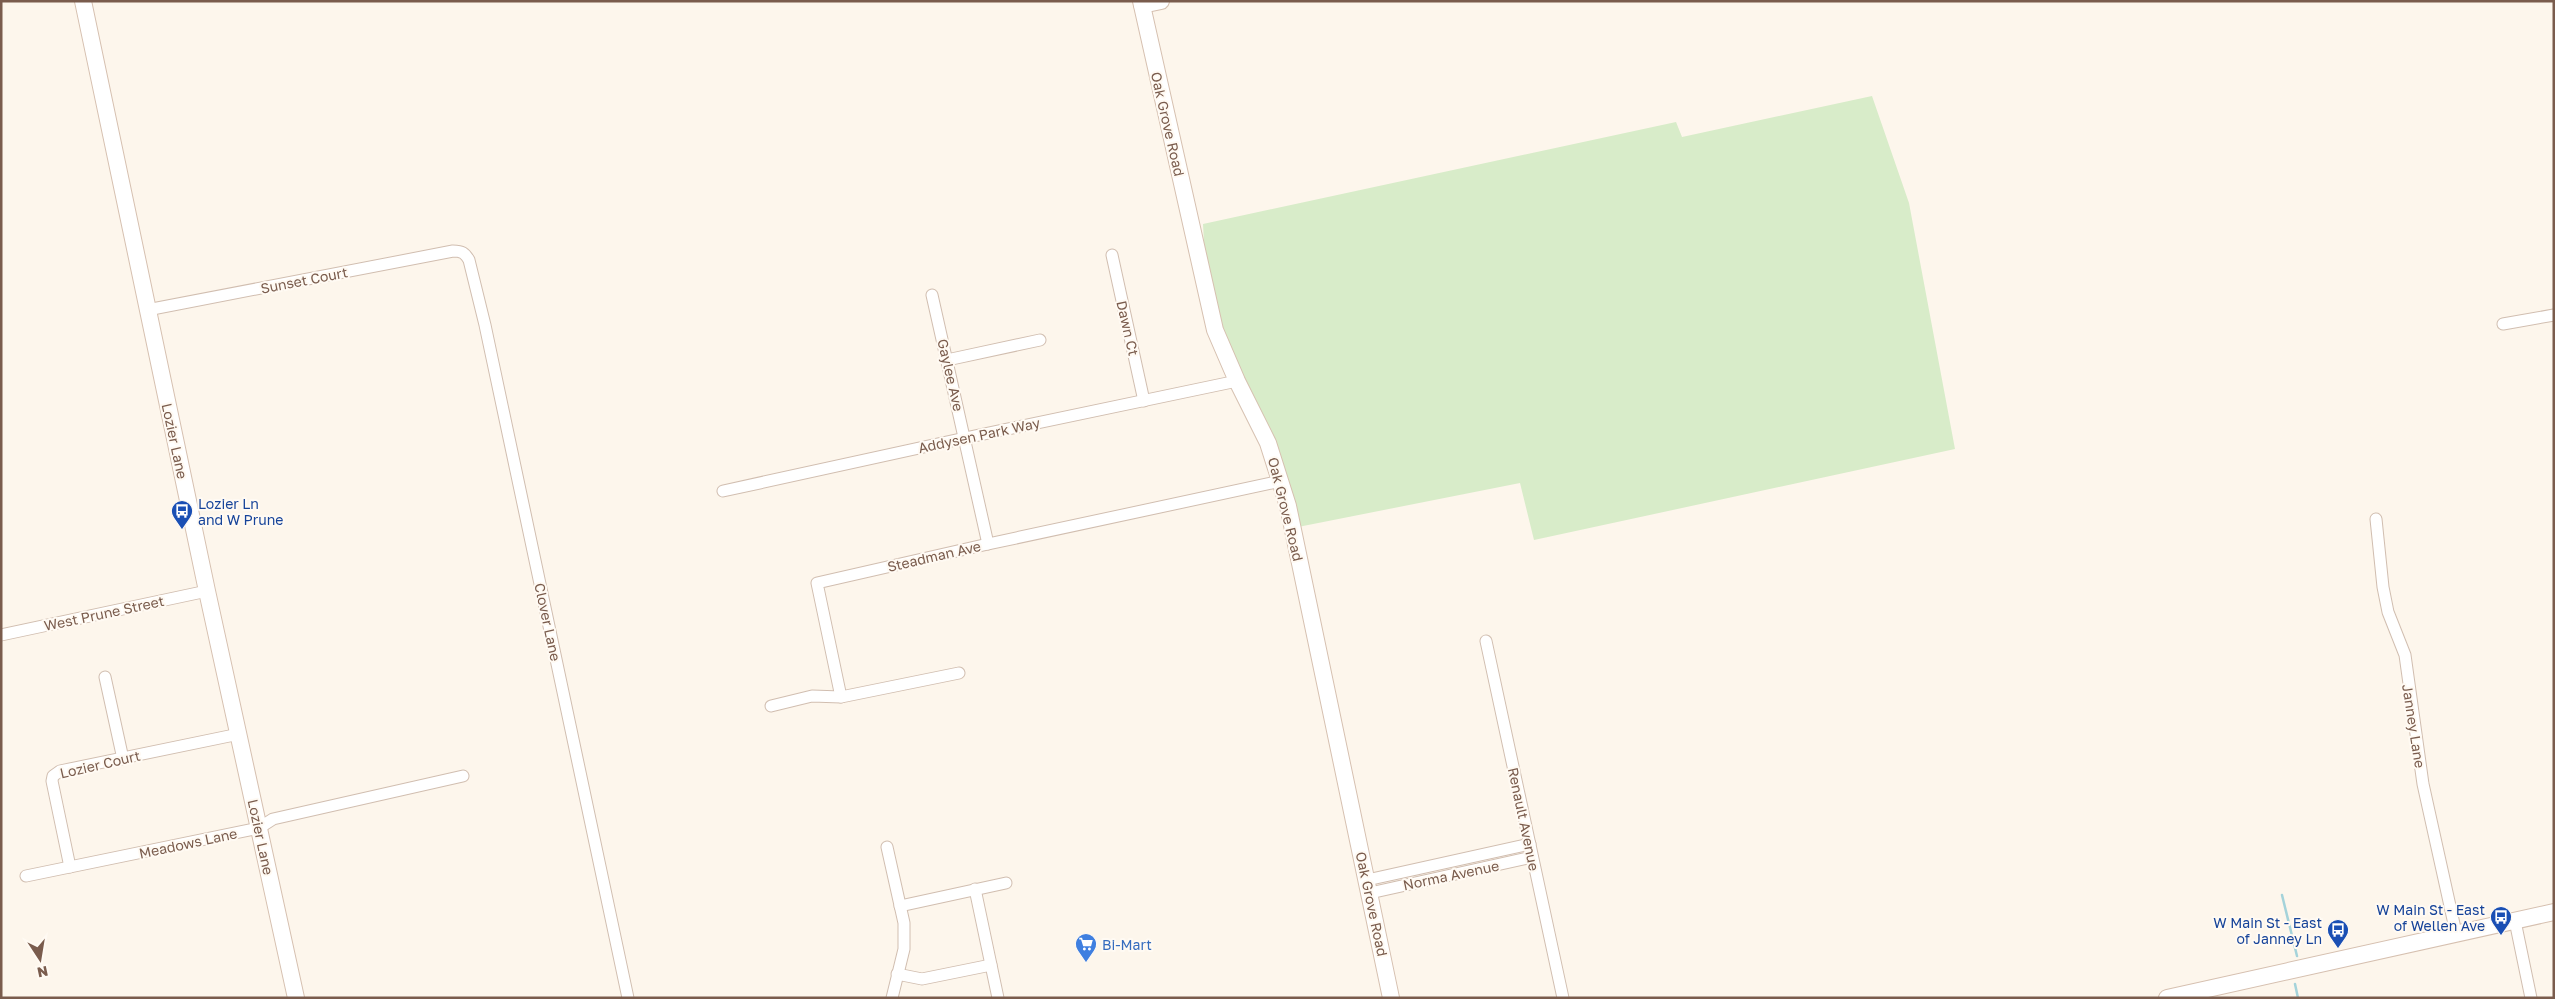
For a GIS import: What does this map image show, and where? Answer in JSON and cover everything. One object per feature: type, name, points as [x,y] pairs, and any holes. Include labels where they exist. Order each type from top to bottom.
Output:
[{"type":"main road","name":"Lozier Lane","points":[[83,1],[207,591],[240,734],[296,998]]},
{"type":"main road","points":[[1142,3],[1161,1]]},
{"type":"main road","name":"Oak Grove Road","points":[[1142,3],[1207,303],[1215,330],[1237,381],[1268,443],[1288,506],[1391,998]]},
{"type":"main road","points":[[2168,998],[2554,912]]},
{"type":"street","name":"Sunset Court","points":[[147,310],[460,251]]},
{"type":"street","name":"Clover Lane","points":[[460,251],[469,260],[474,278],[628,998]]},
{"type":"street","name":"Dawn Ct","points":[[1112,255],[1144,401]]},
{"type":"street","name":"Gaylee Ave","points":[[932,295],[988,544]]},
{"type":"street","points":[[2502,324],[2554,315]]},
{"type":"street","points":[[947,360],[1040,340]]},
{"type":"street","name":"Addysen Park Way","points":[[722,491],[1237,381]]},
{"type":"street","name":"Steadman Ave","points":[[841,697],[817,583],[1281,481]]},
{"type":"street","name":"Janney Lane","points":[[2376,519],[2383,587],[2388,612],[2405,655],[2423,784],[2456,933]]},
{"type":"street","name":"West Prune Street","points":[[1,635],[207,591]]},
{"type":"street","name":"Renault Avenue","points":[[1486,641],[1562,998]]},
{"type":"street","points":[[771,706],[812,696],[841,697],[959,673]]},
{"type":"street","points":[[105,677],[123,759]]},
{"type":"street","name":"Lozier Court","points":[[70,868],[52,781],[53,776],[60,772],[240,734]]},
{"type":"street","name":"Meadows Lane","points":[[26,876],[259,828],[273,819],[463,776]]},
{"type":"street","name":"Norma Avenue","points":[[1368,886],[1530,844]]},
{"type":"street","points":[[887,846],[904,923],[904,949],[892,998]]},
{"type":"street","name":"Norma Avenue","points":[[1368,886],[1532,857]]},
{"type":"street","points":[[900,906],[1006,883]]},
{"type":"street","points":[[975,889],[998,998]]},
{"type":"street","points":[[2515,920],[2531,998]]},
{"type":"street","points":[[897,974],[922,979],[991,965]]},
{"type":"green space","points":[[1872,96],[1909,203],[1955,449],[1534,540],[1520,483],[1293,528],[1207,303],[1203,224],[1676,122],[1682,137]]},
{"type":"waterway","points":[[2282,895],[2297,956]]},
{"type":"waterway","points":[[2295,984],[2298,998]]},
{"type":"place","name":"Lozier Ln and W Prune","points":[[182,530]]},
{"type":"place","name":"W Main St - East of Wellen Ave","points":[[2501,936]]},
{"type":"place","name":"W Main St - East of Janney Ln","points":[[2338,949]]},
{"type":"place","name":"Bi-Mart","points":[[1086,963]]}]
